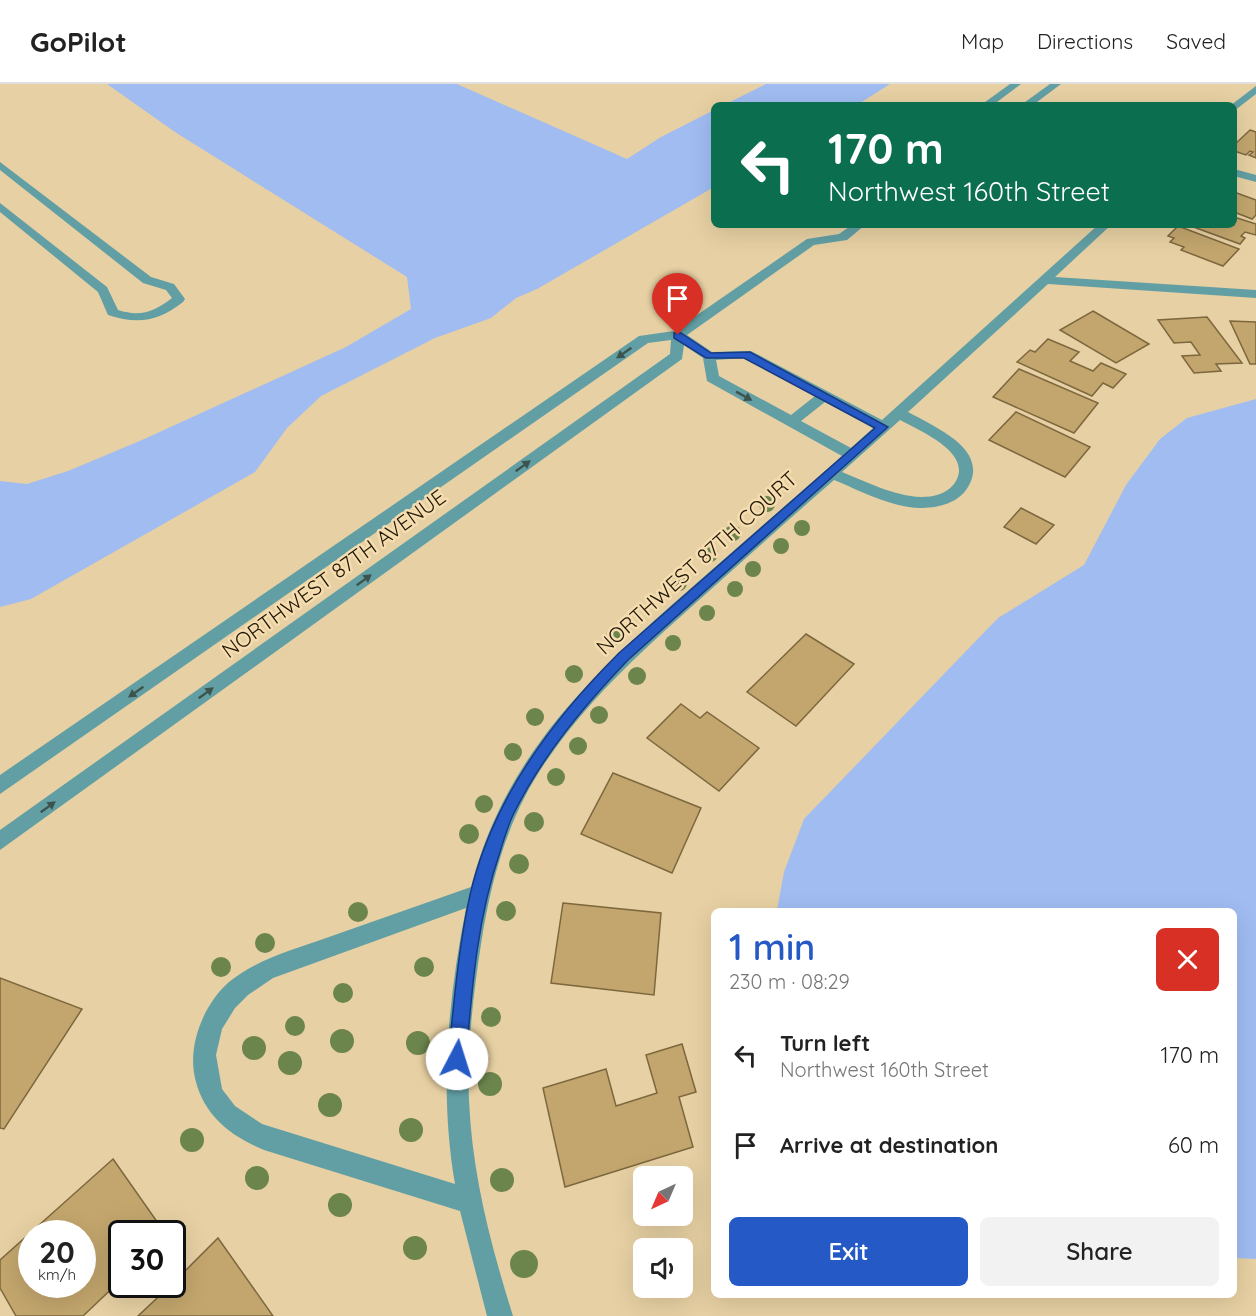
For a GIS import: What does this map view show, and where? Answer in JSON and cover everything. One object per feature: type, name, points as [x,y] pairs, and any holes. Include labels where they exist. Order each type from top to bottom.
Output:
[{"type":"street","points":[[990,102],[1016,84]]},
{"type":"street","points":[[1030,102],[1056,84]]},
{"type":"street","points":[[1237,105],[1256,89]]},
{"type":"street","points":[[0,165],[147,279],[170,287],[179,299],[164,311],[148,316],[132,319],[113,312],[103,290],[0,206]]},
{"type":"street","points":[[1237,173],[1256,180]]},
{"type":"street","points":[[0,180],[12,176]]},
{"type":"street","points":[[810,242],[812,228]]},
{"type":"street","name":"NORTHWEST 87TH AVENUE","points":[[0,786],[644,339],[678,335],[810,242],[843,237],[855,228]]},
{"type":"street","name":"NORTHWEST 87TH COURT","points":[[500,1316],[489,1280],[472,1202],[459,1125],[457,1059],[465,973],[478,894],[506,813],[544,747],[566,718],[624,657],[899,413],[1102,228]]},
{"type":"street","points":[[1044,280],[1256,294]]},
{"type":"street","points":[[678,335],[709,356],[746,354],[883,427]]},
{"type":"street","name":"NORTHWEST 87TH AVENUE","points":[[0,841],[677,356],[678,335]]},
{"type":"street","points":[[709,356],[712,378],[852,455]]},
{"type":"street","points":[[791,422],[824,396]]},
{"type":"street","points":[[831,473],[910,501],[942,500],[954,494],[969,475],[969,466],[963,456],[952,445],[899,413]]},
{"type":"street","points":[[472,1202],[264,1138],[240,1125],[222,1110],[211,1092],[204,1068],[205,1046],[213,1017],[228,998],[246,983],[267,970],[478,894]]},
{"type":"water","points":[[107,84],[457,84],[627,159],[661,137],[711,112],[711,189],[537,289],[516,298],[491,318],[435,338],[321,396],[287,428],[255,472],[31,599],[0,607],[0,481],[27,484],[68,471],[142,440],[346,347],[411,309],[407,277],[175,132]]},
{"type":"water","points":[[766,84],[890,84],[862,102],[730,102]]},
{"type":"water","points":[[1256,399],[1256,1259],[1237,1258],[1237,908],[777,908],[784,872],[804,819],[998,618],[1084,565],[1126,485],[1160,439],[1187,418]]},
{"type":"building","points":[[1250,130],[1256,132],[1256,158],[1249,155],[1253,152],[1250,151],[1246,155],[1237,152],[1237,142]]},
{"type":"building","points":[[1237,193],[1256,200],[1256,215],[1252,219],[1237,213]]},
{"type":"building","points":[[1237,218],[1256,224],[1256,235],[1245,232],[1241,236],[1245,238],[1240,244],[1196,228],[1237,228]]},
{"type":"building","points":[[1176,228],[1183,228],[1239,249],[1223,266],[1181,250],[1184,247],[1170,242],[1174,238],[1168,236]]},
{"type":"building","points":[[1093,311],[1149,344],[1116,363],[1060,330]]},
{"type":"building","points":[[1207,317],[1242,363],[1216,364],[1221,371],[1194,373],[1182,356],[1200,355],[1191,342],[1174,343],[1158,320]]},
{"type":"building","points":[[1230,321],[1256,322],[1256,364],[1250,364]]},
{"type":"building","points":[[1048,339],[1079,352],[1070,361],[1093,371],[1101,363],[1126,374],[1113,388],[1103,383],[1092,396],[1017,362],[1030,350],[1035,352]]},
{"type":"building","points":[[1019,369],[1098,403],[1074,433],[993,397]]},
{"type":"building","points":[[1016,412],[1090,447],[1065,477],[989,440]]},
{"type":"building","points":[[1021,508],[1054,525],[1036,544],[1004,527]]},
{"type":"building","points":[[806,634],[854,664],[796,726],[747,692]]},
{"type":"building","points":[[681,704],[700,718],[707,712],[759,748],[719,791],[647,738]]},
{"type":"building","points":[[613,773],[701,808],[672,873],[581,834]]},
{"type":"building","points":[[563,903],[661,913],[654,995],[551,983]]},
{"type":"building","points":[[0,978],[82,1009],[4,1129],[0,1128]]},
{"type":"building","points":[[682,1044],[696,1092],[679,1097],[693,1147],[565,1187],[543,1088],[606,1069],[616,1106],[657,1093],[646,1055]]},
{"type":"building","points":[[113,1159],[156,1220],[108,1220],[108,1292],[83,1316],[16,1316],[0,1288],[0,1260],[18,1244],[18,1298],[96,1298],[96,1220],[45,1220]]},
{"type":"building","points":[[218,1238],[273,1316],[138,1316],[157,1298],[186,1298],[186,1270]]},
{"type":"route","points":[[457,1059],[465,973],[478,894],[506,813],[544,747],[566,718],[624,657],[883,427],[746,354],[709,356],[678,335]]}]
